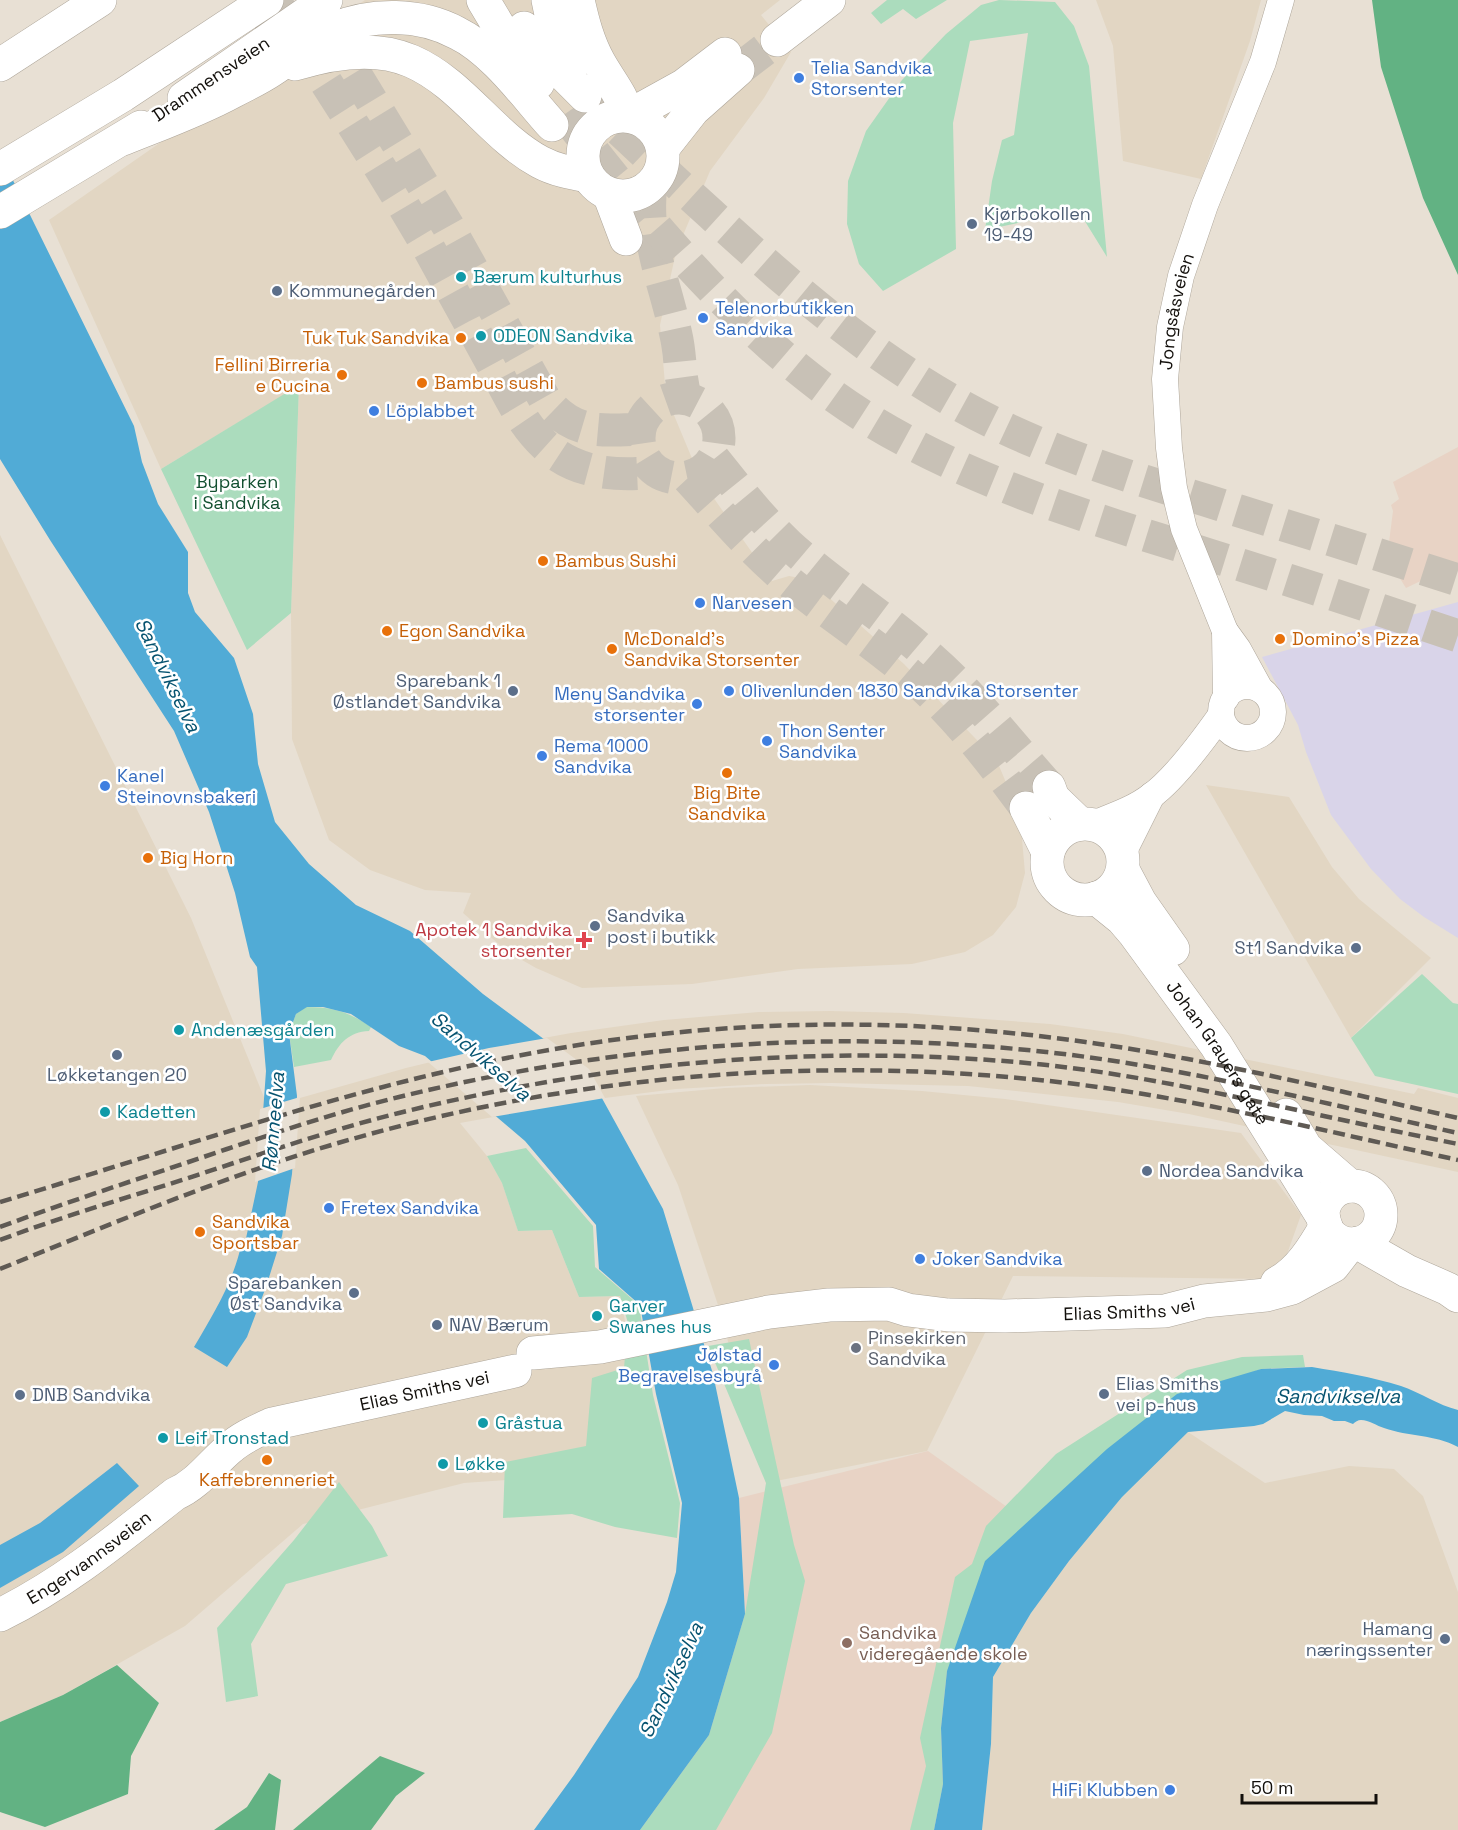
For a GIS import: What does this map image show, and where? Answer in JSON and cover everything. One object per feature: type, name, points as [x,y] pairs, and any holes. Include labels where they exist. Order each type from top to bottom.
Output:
[{"type":"main road","points":[[11,58],[100,0]]},
{"type":"main road","name":"Drammensveien","points":[[0,169],[190,52],[267,0]]},
{"type":"main road","name":"Drammensveien","points":[[109,147],[326,0]]},
{"type":"main road","points":[[483,0],[522,62],[569,105]]},
{"type":"main road","points":[[510,0],[534,43],[543,54],[569,105]]},
{"type":"main road","points":[[548,0],[560,46],[569,105]]},
{"type":"main road","points":[[578,0],[588,39],[631,116]]},
{"type":"main road","points":[[793,0],[770,31],[829,0]]},
{"type":"main road","points":[[0,212],[109,147],[213,101],[273,70],[310,42],[332,29],[366,19],[409,18],[457,32],[470,40],[496,64],[569,105]]},
{"type":"main road","points":[[273,70],[318,57],[347,52],[388,55],[409,60],[430,70],[446,82],[515,144],[539,161],[599,185],[620,196],[632,195],[651,185],[662,167],[663,148],[659,137],[653,128],[631,116],[615,116],[603,120],[593,128],[582,152],[583,164],[599,185],[626,238]]},
{"type":"main road","points":[[631,116],[731,62],[663,148]]},
{"type":"main road","points":[[1048,852],[1052,842],[1069,827],[1086,824],[1103,828],[1112,834],[1119,843],[1123,862],[1118,882],[1108,892],[1096,898],[1080,900],[1060,891],[1048,873],[1048,852],[1037,797],[1053,798],[1086,824]]},
{"type":"main road","name":"Johan Grauers gate","points":[[1123,862],[1132,889],[1152,921],[1235,1032],[1306,1148],[1350,1186]]},
{"type":"main road","name":"Johan Grauers gate","points":[[1096,898],[1134,933],[1216,1045],[1339,1233]]},
{"type":"main road","points":[[1350,1186],[1364,1189],[1373,1195],[1379,1205],[1381,1219],[1401,1243],[1453,1292],[1407,1271],[1339,1233],[1324,1208],[1331,1196],[1350,1186]]},
{"type":"main road","points":[[1339,1233],[1370,1237],[1381,1219]]},
{"type":"main road","name":"Elias Smiths vei","points":[[336,1401],[496,1360],[567,1360],[600,1347],[737,1318],[798,1308],[889,1304],[903,1299],[1224,1290],[1270,1285],[1284,1279],[1339,1233]]},
{"type":"main road","name":"Engervannsveien","points":[[0,1615],[84,1566],[175,1494],[179,1479],[219,1434],[265,1410],[336,1401]]},
{"type":"street","name":"Jongsåsveien","points":[[1260,689],[1226,632],[1193,556],[1184,529],[1177,499],[1166,408],[1167,349],[1174,304],[1192,241],[1263,62],[1281,0]]},
{"type":"street","name":"Jongsåsveien","points":[[1224,706],[1226,632]]},
{"type":"street","points":[[1086,824],[1124,812],[1152,795],[1188,758],[1233,691],[1251,686],[1260,689],[1271,701],[1273,714],[1271,724],[1262,734],[1243,738],[1208,754],[1188,758]]},
{"type":"street","points":[[1224,706],[1228,730],[1243,738]]},
{"type":"street","points":[[1123,862],[1152,795]]},
{"type":"shaded area","points":[[365,0],[780,0],[761,15],[791,52],[764,98],[710,171],[676,252],[660,325],[666,396],[701,480],[772,581],[789,576],[805,579],[826,595],[904,664],[997,761],[1020,816],[1025,873],[1016,907],[993,935],[965,952],[912,964],[798,969],[692,984],[582,988],[536,968],[508,952],[463,913],[471,893],[425,890],[370,870],[329,840],[292,739],[291,613],[299,386],[161,469],[49,220]]},
{"type":"shaded area","points":[[1096,0],[1261,0],[1250,41],[1201,179],[1123,161],[1113,46]]},
{"type":"shaded area","points":[[1458,447],[1458,563],[1406,588],[1387,558],[1393,511],[1391,505],[1399,499],[1393,482]]},
{"type":"shaded area","points":[[0,535],[191,918],[268,1107],[406,1068],[489,1048],[571,1033],[664,1020],[759,1012],[904,1013],[1050,1024],[1123,1034],[1414,1094],[1418,1088],[1458,1098],[1458,1172],[1189,1114],[1118,1102],[968,1086],[832,1083],[676,1089],[581,1101],[460,1123],[487,1156],[502,1183],[518,1231],[552,1230],[579,1297],[620,1296],[625,1321],[670,1469],[464,1483],[303,1524],[185,1626],[63,1695],[0,1722]]},
{"type":"shaded area","points":[[1458,602],[1458,938],[1400,899],[1371,869],[1331,815],[1298,725],[1262,657]]},
{"type":"shaded area","points":[[1206,785],[1289,797],[1332,867],[1359,899],[1431,958],[1351,1038]]},
{"type":"shaded area","points":[[810,1085],[922,1091],[1005,1099],[1241,1133],[1301,1215],[1278,1279],[1013,1276],[927,1451],[766,1483],[719,1308],[678,1185],[636,1096],[725,1088]]},
{"type":"shaded area","points":[[1188,1432],[1265,1483],[1349,1466],[1394,1469],[1423,1496],[1458,1592],[1458,1830],[982,1830],[991,1744],[993,1677],[1031,1613],[1069,1561],[1122,1497]]},
{"type":"shaded area","name":"Sandvika videregående skole","points":[[928,1451],[1027,1521],[985,1561],[934,1830],[640,1830],[745,1614],[739,1498]]},
{"type":"green space","points":[[887,0],[947,0],[916,19],[903,9],[881,24],[871,13]]},
{"type":"green space","points":[[999,0],[1055,2],[1074,26],[1089,66],[1107,257],[1078,210],[985,230],[992,181],[1002,140],[1014,135],[1028,33],[970,41],[953,123],[956,249],[883,291],[859,264],[847,224],[848,181],[866,131],[902,80],[946,34],[981,5]]},
{"type":"green space","points":[[1372,0],[1458,0],[1458,275],[1423,198],[1381,67]]},
{"type":"green space","name":"Byparken i Sandvika","points":[[299,385],[291,613],[247,650],[161,469]]},
{"type":"green space","points":[[1422,974],[1453,1003],[1458,1004],[1458,1094],[1375,1076],[1351,1038]]},
{"type":"green space","points":[[306,1007],[340,1011],[371,1027],[369,1031],[350,1036],[338,1048],[331,1060],[294,1067],[289,1033],[296,1014]]},
{"type":"green space","points":[[526,1148],[593,1226],[595,1267],[639,1305],[653,1395],[680,1503],[677,1538],[615,1527],[572,1514],[503,1518],[505,1462],[586,1446],[592,1378],[624,1368],[628,1323],[620,1296],[579,1297],[552,1230],[518,1231],[502,1183],[487,1156]]},
{"type":"green space","points":[[749,1339],[794,1545],[805,1581],[772,1733],[716,1830],[640,1830],[709,1735],[745,1614],[766,1483],[708,1346]]},
{"type":"green space","points":[[1303,1355],[1305,1367],[1261,1369],[1243,1376],[947,1671],[941,1728],[943,1784],[934,1830],[910,1830],[926,1766],[920,1738],[955,1577],[972,1564],[986,1526],[1056,1454],[1187,1370],[1242,1357]]},
{"type":"green space","points":[[339,1482],[372,1526],[388,1556],[286,1584],[251,1644],[258,1696],[226,1702],[217,1628],[294,1540]]},
{"type":"green space","points":[[117,1665],[159,1703],[131,1756],[128,1794],[45,1827],[0,1812],[0,1722],[63,1695]]},
{"type":"green space","points":[[380,1756],[425,1773],[396,1796],[371,1830],[293,1830]]},
{"type":"green space","points":[[269,1773],[281,1780],[275,1830],[214,1830],[247,1807]]},
{"type":"water","points":[[0,154],[134,426],[142,462],[158,504],[188,552],[188,593],[195,612],[234,658],[253,714],[258,764],[275,822],[309,864],[356,905],[410,931],[483,994],[587,1071],[663,1209],[713,1374],[739,1498],[745,1614],[709,1735],[640,1830],[534,1830],[574,1775],[638,1677],[676,1572],[682,1503],[656,1394],[640,1305],[599,1269],[596,1225],[525,1141],[425,1056],[399,1046],[351,1014],[323,1007],[307,1007],[296,1014],[289,1033],[297,1096],[292,1174],[282,1236],[266,1287],[247,1337],[227,1367],[194,1347],[222,1298],[241,1246],[245,1243],[258,1182],[266,1071],[257,967],[250,957],[235,893],[209,812],[174,731],[0,459]]},
{"type":"water","name":"Sandvikselva","points":[[1312,1367],[1368,1377],[1401,1386],[1458,1410],[1458,1447],[1440,1440],[1393,1431],[1364,1420],[1353,1424],[1334,1421],[1322,1416],[1285,1411],[1263,1424],[1254,1426],[1188,1432],[1122,1497],[1069,1561],[1031,1613],[993,1677],[991,1744],[982,1830],[934,1830],[943,1784],[941,1728],[947,1671],[985,1561],[1107,1449],[1177,1394],[1261,1369]]},
{"type":"water","points":[[117,1463],[139,1486],[63,1552],[0,1588],[0,1545],[40,1523]]},
{"type":"pier","points":[[547,1038],[589,1069],[605,1098],[492,1117],[428,1062],[489,1048]]},
{"type":"pier","points":[[300,1097],[295,1168],[255,1182],[260,1109]]},
{"type":"tunnel","points":[[274,0],[428,247],[512,402],[534,434],[553,452],[577,465],[603,472],[630,474],[657,472]]},
{"type":"tunnel","points":[[329,31],[448,226],[544,398],[565,418],[586,428],[640,429]]},
{"type":"tunnel","points":[[738,70],[777,40]]},
{"type":"tunnel","points":[[585,96],[777,274],[881,355],[917,380],[955,402],[1019,435],[1098,466],[1458,580]]},
{"type":"tunnel","points":[[565,114],[637,205],[734,312],[814,382],[873,422],[953,464],[1037,499],[1458,636]]},
{"type":"tunnel","points":[[651,185],[650,224],[676,335],[686,399]]},
{"type":"tunnel","points":[[679,398],[694,401],[707,410],[716,423],[719,438],[716,453],[707,466],[694,475],[679,478],[664,475],[651,466],[642,453],[639,438],[642,423],[651,410],[664,401],[679,398]]},
{"type":"tunnel","points":[[714,459],[759,514],[789,545],[909,639],[942,668],[1049,787]]},
{"type":"tunnel","points":[[688,478],[739,534],[779,573],[882,652],[933,696],[958,722],[1026,808]]},
{"type":"railway","points":[[0,1202],[315,1106],[474,1065],[555,1049],[636,1037],[752,1027],[868,1025],[1041,1036],[1189,1059],[1458,1118]]},
{"type":"railway","points":[[0,1227],[270,1135],[399,1097],[479,1079],[559,1065],[721,1046],[802,1042],[883,1042],[965,1045],[1046,1052],[1202,1076],[1458,1133]]},
{"type":"railway","points":[[0,1240],[296,1143],[407,1111],[558,1080],[634,1069],[710,1062],[786,1057],[862,1056],[939,1057],[1016,1062],[1122,1075],[1458,1144]]},
{"type":"railway","points":[[0,1269],[218,1183],[352,1139],[440,1116],[528,1098],[617,1085],[707,1076],[797,1071],[887,1071],[977,1075],[1067,1083],[1215,1107],[1458,1160]]},
{"type":"place","name":"Telia Sandvika Storsenter","points":[[799,78]]},
{"type":"place","name":"Kjørbokollen 19-49","points":[[972,224]]},
{"type":"place","name":"Bærum kulturhus","points":[[461,277]]},
{"type":"place","name":"Kommunegården","points":[[277,291]]},
{"type":"place","name":"Telenorbutikken Sandvika","points":[[703,318]]},
{"type":"place","name":"ODEON Sandvika","points":[[481,336]]},
{"type":"place","name":"Tuk Tuk Sandvika","points":[[461,338]]},
{"type":"place","name":"Fellini Birreria e Cucina","points":[[342,375]]},
{"type":"place","name":"Bambus sushi","points":[[422,383]]},
{"type":"place","name":"Löplabbet","points":[[374,411]]},
{"type":"place","name":"Bambus Sushi","points":[[543,561]]},
{"type":"place","name":"Narvesen","points":[[700,603]]},
{"type":"place","name":"Egon Sandvika","points":[[387,631]]},
{"type":"place","name":"Domino's Pizza","points":[[1280,639]]},
{"type":"place","name":"McDonald's Sandvika Storsenter","points":[[612,649]]},
{"type":"place","name":"Sparebank 1 Østlandet Sandvika","points":[[513,691]]},
{"type":"place","name":"Olivenlunden 1830 Sandvika Storsenter","points":[[729,691]]},
{"type":"place","name":"Meny Sandvika storsenter","points":[[697,704]]},
{"type":"place","name":"Thon Senter Sandvika","points":[[767,741]]},
{"type":"place","name":"Rema 1000 Sandvika","points":[[542,756]]},
{"type":"place","name":"Big Bite Sandvika","points":[[727,773]]},
{"type":"place","name":"Kanel Steinovnsbakeri","points":[[105,786]]},
{"type":"place","name":"Big Horn","points":[[148,858]]},
{"type":"place","name":"Sandvika post i butikk","points":[[595,926]]},
{"type":"place","name":"Apotek 1 Sandvika storsenter","points":[[584,940]]},
{"type":"place","name":"St1 Sandvika","points":[[1356,948]]},
{"type":"place","name":"Andenæsgården","points":[[179,1030]]},
{"type":"place","name":"Løkketangen 20","points":[[117,1055]]},
{"type":"place","name":"Kadetten","points":[[105,1112]]},
{"type":"place","name":"Nordea Sandvika","points":[[1147,1171]]},
{"type":"place","name":"Fretex Sandvika","points":[[329,1208]]},
{"type":"place","name":"Sandvika Sportsbar","points":[[200,1232]]},
{"type":"place","name":"Joker Sandvika","points":[[920,1259]]},
{"type":"place","name":"Sparebanken Øst Sandvika","points":[[354,1293]]},
{"type":"place","name":"Garver Swanes hus","points":[[597,1316]]},
{"type":"place","name":"NAV Bærum","points":[[437,1325]]},
{"type":"place","name":"Pinsekirken Sandvika","points":[[856,1348]]},
{"type":"place","name":"Jølstad Begravelsesbyrå","points":[[774,1365]]},
{"type":"place","name":"Elias Smiths vei p-hus","points":[[1104,1394]]},
{"type":"place","name":"DNB Sandvika","points":[[20,1395]]},
{"type":"place","name":"Gråstua","points":[[483,1423]]},
{"type":"place","name":"Leif Tronstad","points":[[163,1438]]},
{"type":"place","name":"Kaffebrenneriet","points":[[267,1460]]},
{"type":"place","name":"Løkke","points":[[443,1464]]},
{"type":"place","name":"Hamang næringssenter","points":[[1445,1639]]},
{"type":"place","name":"Sandvika videregående skole","points":[[847,1643]]},
{"type":"place","name":"HiFi Klubben","points":[[1170,1790]]},
{"type":"water label","name":"Rønneelva","points":[[273,1122]]}]
